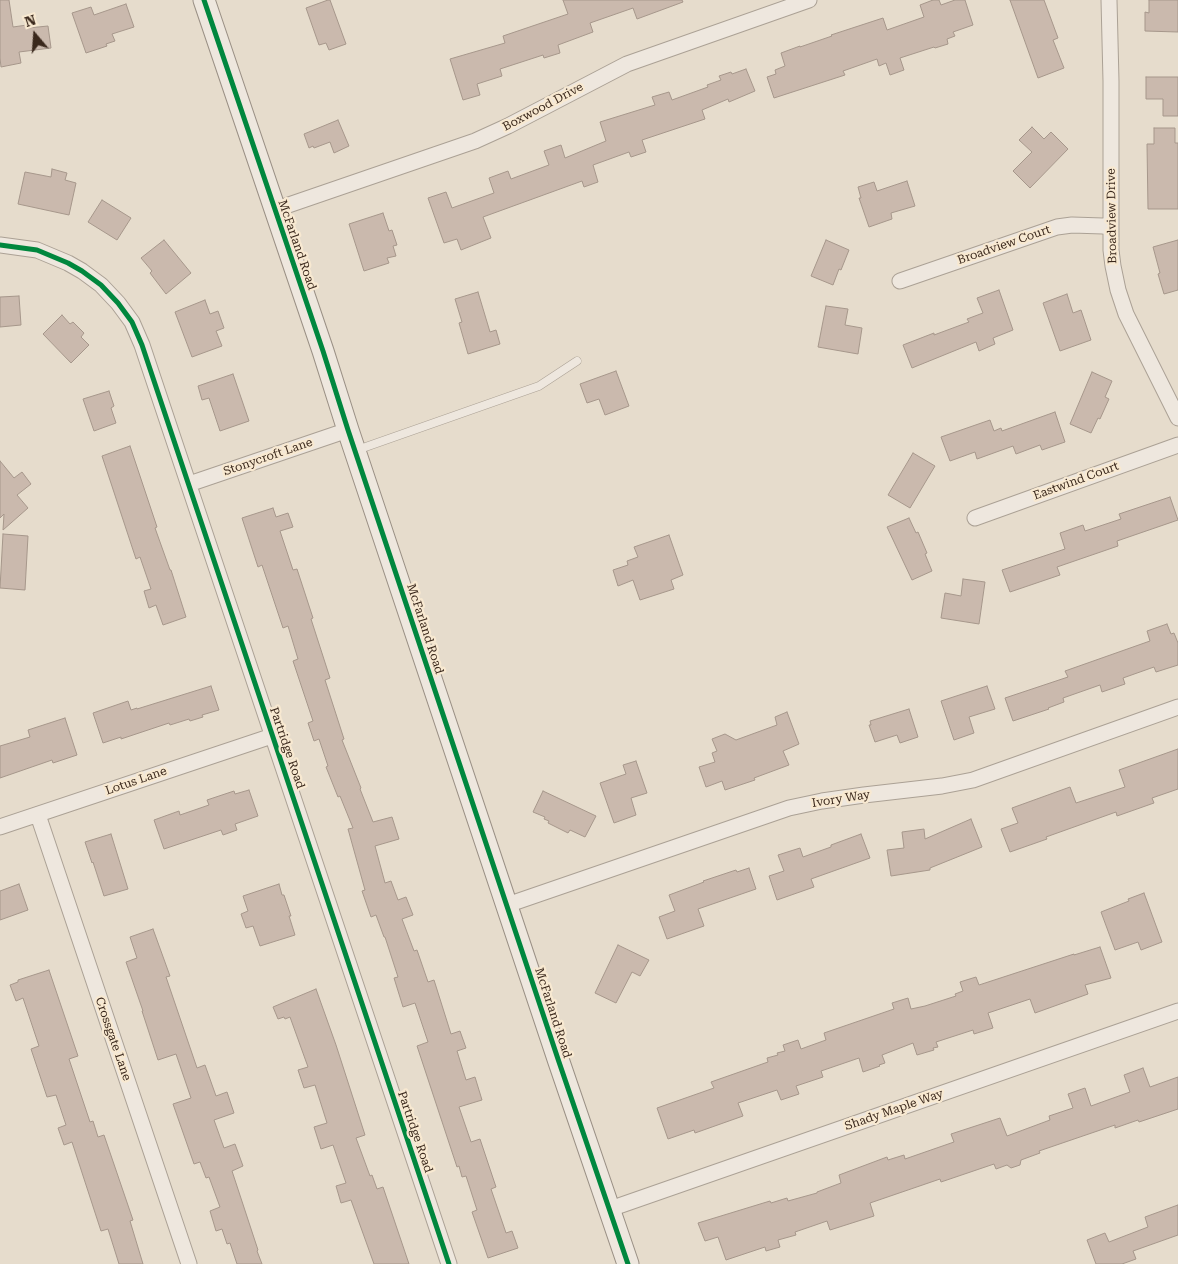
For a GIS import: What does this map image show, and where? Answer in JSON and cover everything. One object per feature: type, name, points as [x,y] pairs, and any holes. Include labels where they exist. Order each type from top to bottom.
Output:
[{"type":"street","name":"McFarland Road","points":[[204,0],[628,1264]]},
{"type":"street","name":"Boxwood Drive","points":[[274,210],[475,141],[508,126],[627,64],[809,0]]},
{"type":"street","name":"Broadview Drive","points":[[1109,0],[1113,266],[1120,299],[1178,418]]},
{"type":"street","name":"Broadview Court","points":[[900,280],[1057,227],[1072,225],[1111,228]]},
{"type":"street","name":"Partridge Road","points":[[0,245],[37,250],[82,271],[101,285],[118,303],[136,330],[145,352],[449,1264]]},
{"type":"street","name":"Stonycroft Lane","points":[[189,484],[348,430]]},
{"type":"street","name":"Eastwind Court","points":[[975,518],[1178,445]]},
{"type":"street","name":"Ivory Way","points":[[507,905],[789,808],[822,801],[942,786],[973,780],[985,774],[1178,707]]},
{"type":"street","name":"Lotus Lane","points":[[0,827],[272,736]]},
{"type":"street","name":"Crossgate Lane","points":[[38,815],[188,1264]]},
{"type":"street","name":"Shady Maple Way","points":[[610,1209],[1178,1011]]},
{"type":"lane","points":[[354,450],[539,386],[577,361]]},
{"type":"building","points":[[0,0],[9,0],[13,27],[27,25],[28,28],[48,26],[51,48],[19,52],[21,63],[1,67]]},
{"type":"building","points":[[330,0],[346,44],[329,50],[326,43],[319,45],[306,8]]},
{"type":"building","points":[[563,0],[682,0],[683,2],[637,19],[633,8],[590,23],[593,32],[558,45],[560,53],[544,58],[543,55],[500,69],[502,76],[477,84],[480,95],[463,100],[450,59],[505,43],[503,36],[568,14]]},
{"type":"building","points":[[933,0],[939,0],[941,5],[955,0],[965,0],[973,25],[953,32],[955,36],[947,39],[948,44],[900,58],[904,70],[890,75],[886,63],[879,66],[877,59],[843,71],[845,75],[774,98],[767,77],[776,74],[775,70],[785,66],[781,53],[883,18],[887,30],[924,17],[920,5]]},
{"type":"building","points":[[1010,0],[1044,0],[1058,38],[1053,40],[1064,68],[1038,78]]},
{"type":"building","points":[[1149,0],[1178,0],[1178,32],[1145,31],[1145,12],[1149,13]]},
{"type":"building","points":[[126,4],[134,27],[112,34],[115,41],[106,44],[107,46],[86,53],[72,13],[91,7],[94,15]]},
{"type":"building","points":[[746,69],[755,91],[729,102],[728,99],[702,110],[705,119],[642,140],[646,152],[631,157],[629,152],[593,165],[598,182],[584,187],[582,181],[483,217],[491,238],[461,250],[457,239],[444,243],[428,198],[446,192],[452,208],[494,193],[489,178],[508,171],[511,179],[549,165],[544,151],[561,145],[565,158],[606,141],[600,122],[655,105],[652,97],[669,92],[672,100],[708,87],[707,85],[721,80],[719,76]]},
{"type":"building","points":[[1146,77],[1178,77],[1178,116],[1163,116],[1163,99],[1146,99]]},
{"type":"building","points":[[338,120],[349,146],[334,153],[330,142],[309,148],[304,134]]},
{"type":"building","points":[[1032,127],[1044,139],[1051,132],[1068,149],[1030,188],[1013,171],[1032,152],[1019,140]]},
{"type":"building","points":[[1154,128],[1175,128],[1175,143],[1178,143],[1178,209],[1148,209],[1147,144],[1154,144]]},
{"type":"building","points":[[52,169],[67,173],[65,180],[76,183],[69,215],[18,204],[25,172],[51,177]]},
{"type":"building","points":[[907,181],[915,206],[891,213],[892,219],[869,227],[859,198],[861,198],[858,187],[874,182],[877,191]]},
{"type":"building","points":[[102,200],[131,218],[117,240],[88,222]]},
{"type":"building","points":[[383,213],[389,231],[392,230],[397,245],[393,246],[396,256],[387,258],[389,263],[364,271],[349,224]]},
{"type":"building","points":[[164,240],[191,273],[166,294],[150,273],[152,271],[141,258]]},
{"type":"building","points":[[826,240],[849,250],[833,285],[811,276]]},
{"type":"building","points":[[1178,240],[1178,290],[1164,294],[1153,247]]},
{"type":"building","points":[[999,290],[1013,330],[993,338],[995,344],[979,351],[976,342],[912,368],[903,345],[969,322],[967,319],[983,313],[977,298]]},
{"type":"building","points":[[478,292],[490,332],[496,330],[500,344],[468,354],[459,323],[462,322],[455,299]]},
{"type":"building","points":[[1067,294],[1073,313],[1081,310],[1091,340],[1060,351],[1043,303]]},
{"type":"building","points":[[19,296],[21,325],[0,327],[0,297]]},
{"type":"building","points":[[205,300],[210,314],[218,311],[224,328],[216,331],[222,346],[192,357],[175,312]]},
{"type":"building","points":[[826,306],[848,309],[845,325],[862,328],[858,354],[818,347]]},
{"type":"building","points":[[62,315],[70,324],[73,322],[84,333],[81,337],[89,345],[71,363],[43,334]]},
{"type":"building","points":[[616,371],[629,406],[605,415],[599,399],[587,403],[580,384]]},
{"type":"building","points":[[1092,372],[1112,381],[1105,397],[1109,399],[1091,433],[1070,424]]},
{"type":"building","points":[[233,374],[249,421],[220,431],[209,398],[202,400],[198,386]]},
{"type":"building","points":[[109,391],[114,406],[111,408],[116,423],[94,431],[83,399]]},
{"type":"building","points":[[1055,412],[1065,442],[1042,450],[1040,445],[1016,454],[1013,446],[977,459],[975,452],[950,461],[941,437],[990,420],[994,431],[1001,428],[1002,431]]},
{"type":"building","points":[[130,446],[157,527],[155,528],[186,617],[163,625],[156,605],[149,608],[144,591],[151,589],[140,557],[136,559],[102,456]]},
{"type":"building","points":[[913,453],[935,466],[910,508],[888,495]]},
{"type":"building","points":[[0,461],[14,478],[22,472],[31,484],[17,495],[28,508],[3,530],[4,514],[0,518]]},
{"type":"building","points":[[1170,497],[1178,520],[1117,541],[1118,546],[1057,567],[1060,575],[1010,592],[1002,570],[1065,549],[1060,533],[1083,525],[1085,531],[1121,519],[1119,514]]},
{"type":"building","points":[[273,508],[276,517],[288,513],[293,527],[280,531],[293,570],[297,569],[313,618],[311,619],[330,678],[325,680],[344,739],[342,740],[360,789],[373,822],[392,817],[399,839],[375,846],[385,883],[391,881],[398,900],[406,897],[413,915],[402,919],[414,951],[417,950],[428,982],[434,980],[451,1034],[460,1031],[466,1048],[457,1051],[466,1080],[475,1077],[482,1100],[459,1107],[471,1142],[480,1139],[496,1187],[491,1189],[506,1233],[512,1231],[518,1248],[488,1258],[472,1212],[477,1210],[466,1176],[462,1177],[459,1166],[457,1167],[417,1046],[428,1042],[415,1003],[403,1007],[394,978],[398,977],[385,937],[376,915],[371,917],[362,891],[365,890],[348,829],[353,828],[326,767],[328,766],[319,739],[314,741],[308,723],[313,721],[293,661],[298,659],[288,626],[283,628],[262,565],[258,567],[242,518]]},
{"type":"building","points":[[909,518],[916,533],[918,532],[932,571],[912,580],[887,527]]},
{"type":"building","points":[[3,534],[28,536],[25,590],[0,588]]},
{"type":"building","points":[[669,535],[683,575],[671,580],[674,589],[640,600],[633,580],[618,586],[613,570],[628,565],[627,561],[638,557],[634,547]]},
{"type":"building","points":[[963,579],[985,582],[979,624],[941,618],[945,593],[961,596]]},
{"type":"building","points":[[1167,624],[1171,634],[1174,633],[1178,643],[1178,665],[1156,672],[1154,667],[1123,678],[1125,684],[1102,692],[1100,685],[1063,698],[1064,702],[1049,709],[1013,721],[1005,698],[1068,677],[1065,671],[1150,641],[1147,631]]},
{"type":"building","points":[[211,686],[219,710],[190,721],[189,719],[170,725],[169,723],[103,743],[93,713],[128,701],[131,710],[137,709]]},
{"type":"building","points":[[987,686],[995,709],[969,717],[974,733],[954,740],[941,701]]},
{"type":"building","points":[[909,709],[918,737],[900,743],[897,735],[875,742],[869,725],[871,725],[870,721]]},
{"type":"building","points":[[787,712],[799,744],[783,751],[789,765],[754,778],[755,780],[725,790],[722,781],[706,787],[699,767],[715,762],[712,753],[717,751],[712,739],[725,734],[736,740],[777,725],[775,717]]},
{"type":"building","points":[[65,718],[77,755],[53,763],[52,760],[0,778],[0,746],[30,737],[28,730]]},
{"type":"building","points":[[1178,749],[1178,789],[1152,798],[1154,803],[1117,816],[1116,812],[1010,852],[1001,829],[1018,823],[1012,808],[1070,787],[1076,803],[1125,787],[1119,770]]},
{"type":"building","points":[[636,761],[647,793],[631,798],[636,815],[614,823],[600,783],[626,774],[623,765]]},
{"type":"building","points":[[249,790],[258,816],[235,824],[237,830],[223,835],[221,830],[164,849],[154,820],[179,811],[180,815],[209,805],[207,800],[234,791],[235,794]]},
{"type":"building","points":[[543,791],[596,816],[585,837],[570,830],[568,833],[548,823],[549,821],[544,819],[545,817],[533,812]]},
{"type":"building","points":[[971,819],[982,847],[930,868],[930,870],[891,876],[887,850],[904,848],[902,832],[924,829],[925,839]]},
{"type":"building","points":[[111,834],[128,889],[104,896],[85,842]]},
{"type":"building","points":[[861,834],[870,858],[811,879],[814,887],[777,900],[769,876],[784,871],[778,855],[800,848],[803,857]]},
{"type":"building","points":[[749,868],[756,889],[698,909],[704,926],[667,939],[659,917],[675,911],[669,895],[703,881],[736,870],[737,872]]},
{"type":"building","points":[[19,884],[28,910],[0,920],[0,891]]},
{"type":"building","points":[[279,884],[291,916],[289,916],[295,935],[260,946],[253,926],[246,928],[241,914],[248,911],[243,896]]},
{"type":"building","points":[[1144,893],[1162,942],[1141,950],[1138,942],[1115,950],[1101,912]]},
{"type":"building","points":[[153,929],[170,976],[166,977],[197,1068],[205,1065],[216,1096],[227,1092],[234,1113],[214,1120],[224,1148],[235,1144],[243,1166],[232,1171],[262,1264],[237,1264],[230,1243],[227,1244],[222,1229],[216,1231],[210,1211],[220,1207],[209,1177],[206,1178],[200,1162],[194,1164],[173,1104],[191,1098],[176,1054],[158,1060],[126,962],[137,958],[130,937]]},
{"type":"building","points":[[618,945],[649,960],[640,976],[632,972],[616,1003],[595,993]]},
{"type":"building","points":[[1100,947],[1111,978],[1085,985],[1088,994],[1035,1013],[1030,999],[988,1013],[993,1028],[974,1034],[973,1030],[936,1042],[938,1047],[933,1048],[934,1050],[917,1055],[913,1043],[882,1055],[885,1063],[863,1072],[859,1058],[821,1071],[823,1077],[796,1086],[799,1094],[781,1100],[777,1090],[738,1103],[743,1116],[695,1133],[694,1130],[668,1139],[657,1108],[714,1088],[711,1082],[768,1062],[767,1058],[785,1051],[783,1045],[798,1040],[801,1049],[826,1040],[824,1033],[894,1009],[892,1003],[908,998],[911,1009],[925,1006],[956,996],[955,994],[963,991],[960,982],[976,977],[979,985]]},
{"type":"building","points":[[49,970],[78,1056],[69,1059],[90,1122],[93,1121],[98,1137],[104,1135],[133,1220],[130,1221],[143,1264],[119,1264],[108,1229],[101,1231],[72,1142],[64,1145],[58,1128],[66,1125],[56,1095],[47,1097],[31,1049],[39,1046],[23,998],[16,1001],[10,985],[18,982],[18,980]]},
{"type":"building","points":[[316,989],[365,1135],[356,1138],[370,1176],[372,1175],[377,1189],[383,1187],[409,1264],[374,1264],[351,1200],[341,1203],[336,1186],[346,1183],[333,1145],[321,1149],[314,1127],[327,1123],[315,1085],[304,1088],[298,1070],[308,1067],[290,1017],[278,1019],[273,1007]]},
{"type":"building","points":[[1143,1068],[1150,1087],[1178,1077],[1178,1109],[1115,1128],[1115,1125],[1039,1151],[1040,1153],[1021,1160],[1020,1165],[1011,1168],[1007,1165],[996,1169],[994,1164],[941,1182],[940,1179],[870,1203],[874,1216],[830,1230],[827,1221],[795,1232],[796,1235],[778,1240],[780,1247],[766,1251],[765,1247],[726,1260],[718,1237],[705,1241],[698,1223],[770,1201],[771,1203],[787,1198],[788,1201],[817,1193],[841,1183],[839,1175],[887,1157],[888,1160],[904,1155],[905,1159],[954,1142],[951,1134],[1000,1118],[1007,1136],[1050,1120],[1049,1116],[1073,1108],[1068,1094],[1085,1088],[1091,1106],[1130,1092],[1124,1075]]},
{"type":"building","points":[[1178,1205],[1178,1235],[1133,1251],[1136,1259],[1122,1264],[1096,1264],[1087,1240],[1105,1233],[1109,1242],[1148,1227],[1145,1217]]},
{"type":"cycle path","points":[[204,0],[628,1264]]},
{"type":"cycle path","points":[[0,245],[37,250],[82,271],[101,285],[132,322],[142,345],[449,1264]]}]
